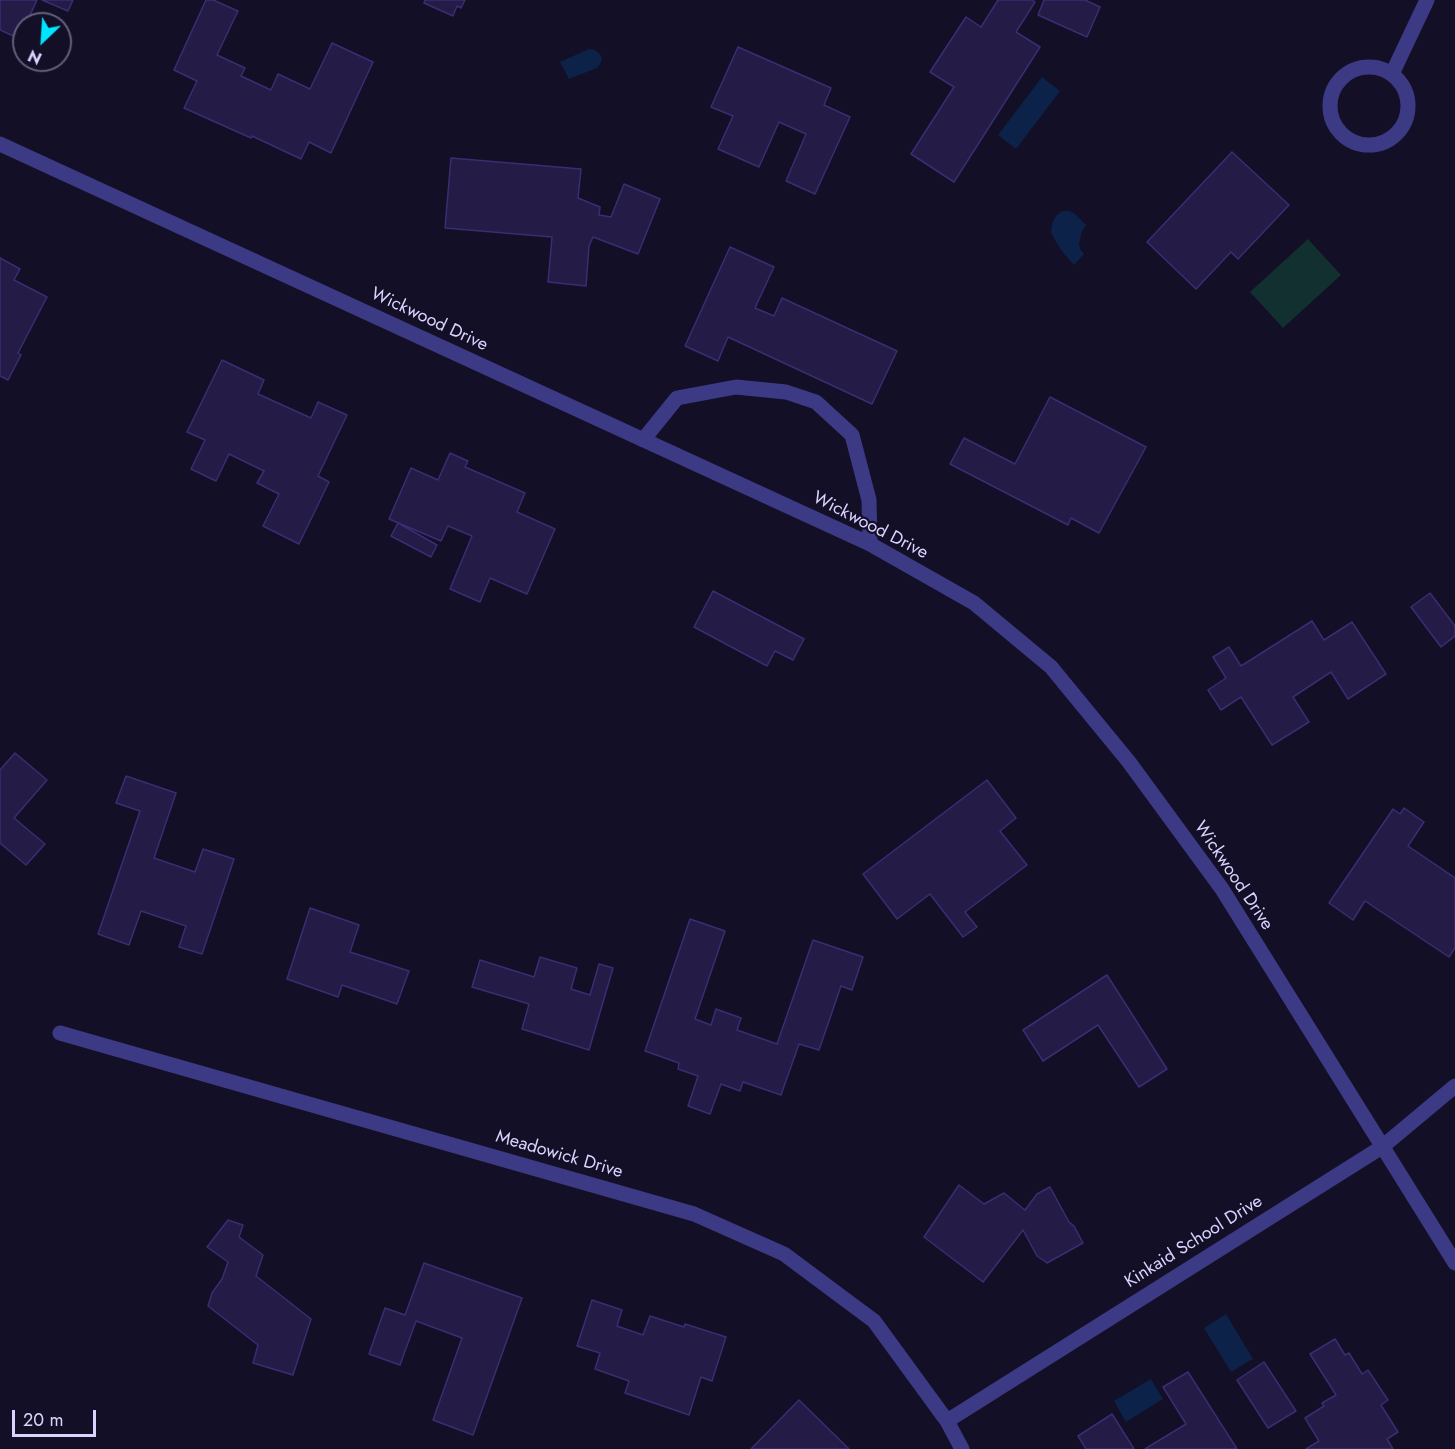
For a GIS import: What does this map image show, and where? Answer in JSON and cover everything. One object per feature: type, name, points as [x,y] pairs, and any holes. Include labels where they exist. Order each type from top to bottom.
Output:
[{"type":"street","points":[[1392,74],[1426,0]]},
{"type":"street","points":[[1368,66],[1381,68],[1392,74],[1405,90],[1409,110],[1397,134],[1387,141],[1374,145],[1348,140],[1332,120],[1329,108],[1336,84],[1356,68],[1368,66]]},
{"type":"street","name":"Wickwood Drive","points":[[0,144],[870,544],[974,603],[1051,668],[1129,762],[1222,889],[1455,1263]]},
{"type":"street","points":[[643,440],[677,398],[736,387],[786,392],[816,402],[852,435],[869,500],[870,544]]},
{"type":"street","name":"Meadowick Drive","points":[[60,1033],[694,1214],[784,1254],[874,1321],[947,1421],[962,1449]]},
{"type":"street","name":"Kinkaid School Drive","points":[[947,1421],[1382,1147],[1455,1086]]},
{"type":"green space","points":[[1308,239],[1341,275],[1283,328],[1250,292]]},
{"type":"water","points":[[589,49],[600,54],[602,59],[600,64],[597,68],[569,79],[560,62]]},
{"type":"water","points":[[1042,77],[1060,91],[1016,149],[998,135]]},
{"type":"water","points":[[1062,211],[1070,211],[1086,225],[1079,244],[1084,254],[1074,265],[1061,250],[1051,233],[1052,223]]},
{"type":"water","points":[[1226,1314],[1253,1359],[1231,1372],[1204,1328]]},
{"type":"water","points":[[1151,1379],[1163,1399],[1126,1422],[1114,1401]]},
{"type":"building","points":[[0,0],[37,0],[32,12],[12,12],[12,35],[0,30]]},
{"type":"building","points":[[42,0],[73,0],[68,11]]},
{"type":"building","points":[[206,0],[213,0],[238,11],[217,55],[245,68],[241,76],[271,90],[278,74],[310,89],[332,43],[373,62],[331,153],[309,142],[301,159],[184,108],[197,81],[174,70]]},
{"type":"building","points":[[425,0],[465,0],[461,8],[457,6],[453,16],[424,3]]},
{"type":"building","points":[[998,0],[1032,0],[1035,2],[1016,32],[1040,47],[954,182],[911,154],[954,87],[930,72],[966,17],[981,27]]},
{"type":"building","points":[[1044,0],[1085,0],[1100,7],[1087,37],[1038,15]]},
{"type":"building","points":[[738,47],[831,88],[824,105],[850,117],[815,194],[786,181],[806,134],[779,122],[759,167],[718,149],[733,116],[711,107]]},
{"type":"building","points":[[1232,152],[1289,205],[1238,259],[1231,252],[1196,289],[1147,242]]},
{"type":"building","points":[[451,158],[581,169],[578,198],[600,207],[599,215],[611,217],[624,184],[660,199],[638,254],[593,237],[589,246],[586,286],[548,282],[552,237],[445,228]]},
{"type":"building","points":[[730,247],[774,267],[755,308],[774,316],[782,298],[897,351],[872,404],[728,337],[718,361],[685,346]]},
{"type":"building","points":[[0,258],[20,269],[14,280],[47,297],[18,353],[21,355],[8,380],[0,376]]},
{"type":"building","points":[[222,360],[264,380],[258,394],[311,418],[318,402],[347,415],[318,476],[329,482],[299,544],[263,526],[279,494],[257,483],[264,471],[229,454],[216,481],[191,469],[205,440],[187,432]]},
{"type":"building","points":[[1050,397],[1146,447],[1099,533],[1071,518],[1068,525],[950,464],[964,438],[1015,464]]},
{"type":"building","points":[[450,453],[468,461],[465,467],[525,493],[517,512],[555,529],[527,594],[490,578],[480,602],[450,589],[472,536],[448,526],[441,541],[389,519],[411,468],[438,480]]},
{"type":"building","points":[[398,523],[437,545],[431,557],[391,536]]},
{"type":"building","points":[[713,591],[804,639],[793,660],[775,651],[767,666],[694,627]]},
{"type":"building","points":[[1430,593],[1455,626],[1455,636],[1441,647],[1411,607]]},
{"type":"building","points":[[1312,621],[1324,640],[1352,622],[1386,674],[1348,699],[1331,672],[1293,697],[1309,722],[1272,745],[1241,697],[1221,710],[1208,690],[1226,678],[1213,657],[1229,647],[1241,666]]},
{"type":"building","points":[[15,753],[47,780],[14,818],[45,844],[26,865],[0,843],[0,770]]},
{"type":"building","points":[[126,776],[176,793],[154,858],[195,872],[203,849],[234,859],[202,954],[179,947],[186,926],[141,911],[129,945],[98,934],[140,811],[116,803]]},
{"type":"building","points":[[987,780],[1016,818],[1000,831],[1027,865],[965,912],[977,927],[963,937],[930,894],[897,919],[863,874]]},
{"type":"building","points":[[1404,808],[1424,822],[1408,846],[1455,878],[1455,948],[1449,957],[1365,901],[1353,920],[1329,903],[1393,809],[1400,814]]},
{"type":"building","points":[[310,908],[359,925],[350,952],[409,971],[397,1004],[342,985],[338,997],[287,979]]},
{"type":"building","points":[[690,919],[725,931],[695,1019],[711,1025],[716,1009],[741,1018],[737,1030],[777,1044],[813,940],[863,957],[852,990],[841,986],[819,1050],[799,1044],[781,1095],[743,1082],[740,1091],[721,1084],[710,1114],[688,1106],[698,1076],[678,1069],[679,1063],[645,1051]]},
{"type":"building","points":[[540,957],[577,968],[571,989],[590,995],[599,964],[613,968],[589,1050],[522,1029],[529,1004],[472,987],[480,960],[534,977]]},
{"type":"building","points":[[1107,975],[1167,1069],[1139,1087],[1098,1025],[1043,1061],[1023,1030]]},
{"type":"building","points":[[959,1185],[984,1204],[1004,1193],[1025,1210],[1037,1194],[1050,1187],[1083,1243],[1047,1263],[1037,1256],[1023,1230],[983,1282],[924,1237]]},
{"type":"building","points":[[228,1220],[243,1225],[239,1237],[263,1255],[256,1276],[311,1319],[293,1375],[253,1363],[258,1345],[208,1306],[228,1262],[207,1247]]},
{"type":"building","points":[[424,1263],[522,1298],[473,1435],[433,1420],[462,1338],[416,1321],[400,1365],[369,1354],[385,1308],[405,1315]]},
{"type":"building","points":[[592,1300],[622,1310],[617,1326],[643,1335],[650,1316],[726,1337],[712,1381],[701,1377],[689,1415],[625,1393],[629,1381],[595,1369],[600,1353],[577,1346]]},
{"type":"building","points":[[1335,1339],[1345,1355],[1349,1353],[1362,1374],[1368,1370],[1388,1400],[1381,1405],[1398,1432],[1387,1439],[1393,1449],[1306,1449],[1319,1441],[1305,1418],[1324,1406],[1322,1403],[1336,1395],[1310,1354]]},
{"type":"building","points":[[1264,1362],[1296,1411],[1268,1428],[1237,1380]]},
{"type":"building","points":[[1188,1372],[1237,1449],[1145,1449],[1186,1424],[1163,1387]]},
{"type":"building","points":[[799,1400],[849,1449],[751,1449]]},
{"type":"building","points":[[1112,1414],[1134,1449],[1086,1449],[1078,1436]]}]
